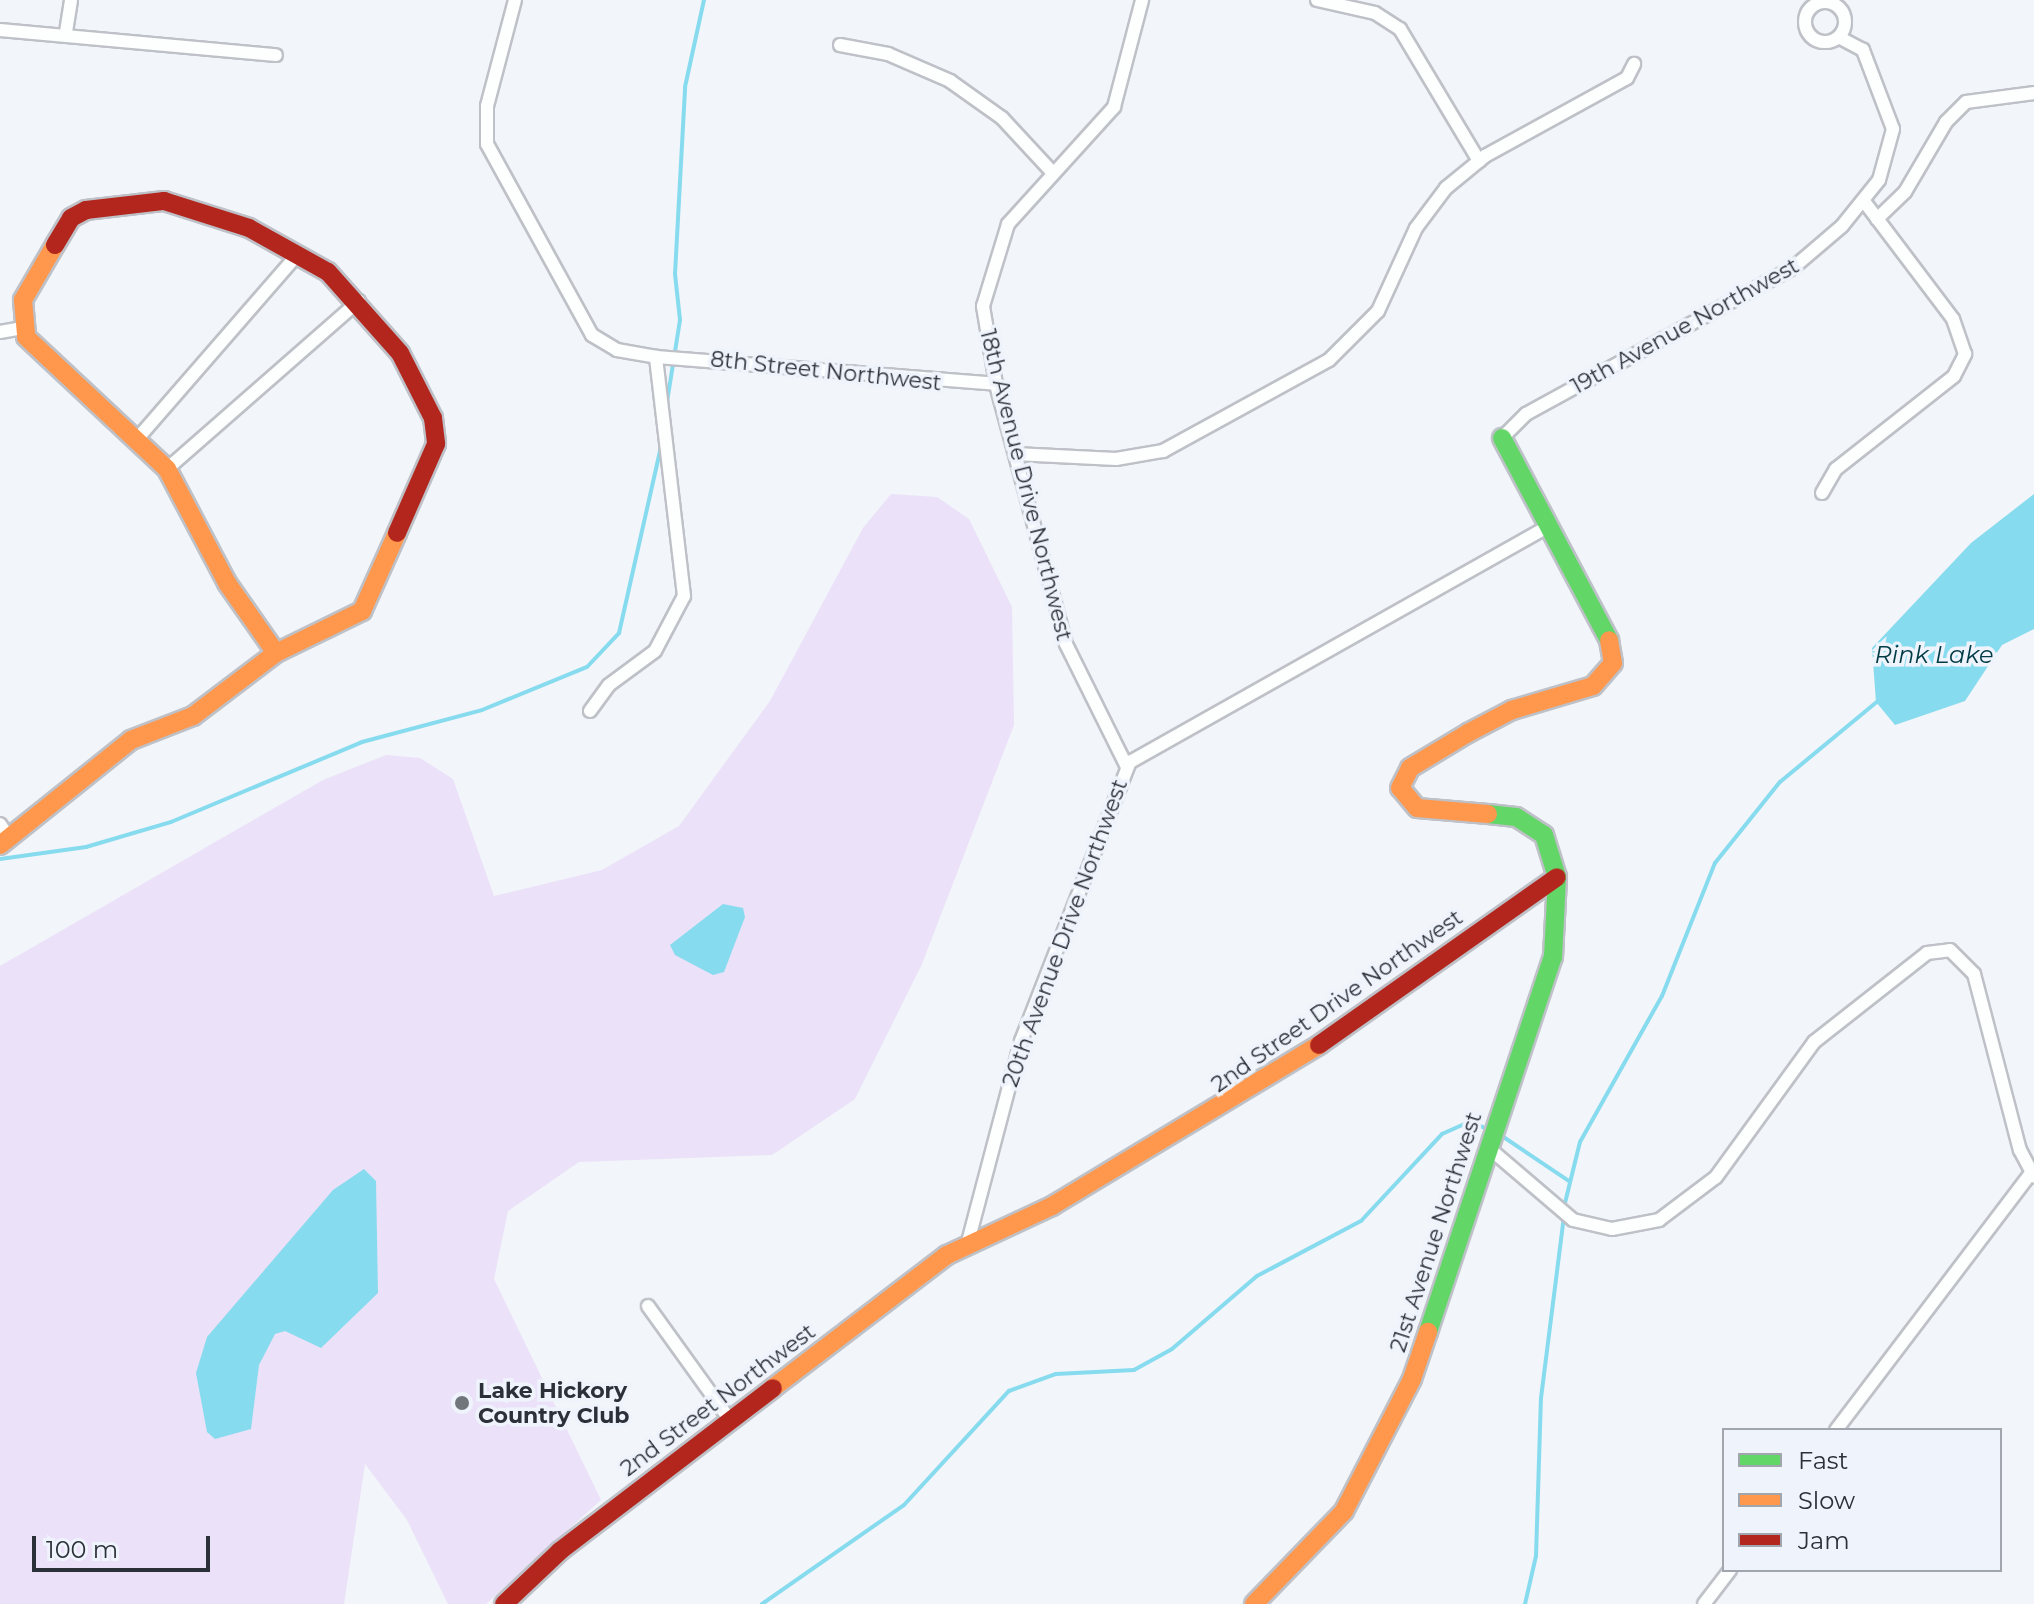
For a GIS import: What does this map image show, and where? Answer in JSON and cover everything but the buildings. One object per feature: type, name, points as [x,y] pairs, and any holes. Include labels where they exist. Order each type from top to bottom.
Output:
[{"type":"street","points":[[66,32],[71,0]]},
{"type":"street","name":"8th Street Northwest","points":[[515,0],[484,122],[490,156],[592,335],[617,350],[656,357],[996,384]]},
{"type":"street","name":"18th Avenue Drive Northwest","points":[[1127,767],[1066,644],[996,384],[983,317],[991,265],[1008,224],[1114,107],[1142,0]]},
{"type":"street","points":[[1317,0],[1375,13],[1400,29],[1479,161]]},
{"type":"street","points":[[0,30],[66,32],[276,55]]},
{"type":"street","name":"19th Avenue Northwest","points":[[1502,438],[1526,414],[1807,258],[1863,200],[1890,158],[1893,129],[1863,50],[1842,39]]},
{"type":"street","points":[[840,45],[888,54],[950,81],[1002,118],[1053,173]]},
{"type":"street","points":[[1015,454],[1116,459],[1163,451],[1329,360],[1378,311],[1427,212],[1479,161],[1627,78],[1634,64]]},
{"type":"street","points":[[1877,219],[1905,192],[1946,122],[1966,102],[2034,93]]},
{"type":"street","points":[[1822,493],[1836,469],[1954,376],[1965,354],[1953,319],[1863,200]]},
{"type":"street","points":[[3,836],[105,757],[211,705],[276,653],[362,611],[436,444],[433,418],[400,353],[359,301],[297,255],[249,228],[164,201],[96,207],[71,218],[23,300],[23,328],[167,469],[227,583],[276,653]]},
{"type":"street","points":[[138,438],[297,255]]},
{"type":"street","points":[[167,469],[359,301]]},
{"type":"street","points":[[0,332],[23,328]]},
{"type":"street","points":[[590,711],[609,685],[655,651],[684,596],[656,357]]},
{"type":"street","points":[[1502,438],[1611,644],[1610,672],[1593,686],[1512,710],[1468,733],[1410,768],[1400,788],[1417,808],[1528,821],[1551,848],[1557,877]]},
{"type":"street","name":"20th Avenue Drive Northwest","points":[[968,1242],[1021,1041],[1127,767],[1151,745],[1547,527]]},
{"type":"street","name":"21st Avenue Northwest","points":[[1254,1604],[1335,1522],[1363,1481],[1436,1319],[1553,957],[1557,877]]},
{"type":"street","name":"2nd Street Drive Northwest","points":[[968,1242],[1052,1206],[1246,1096],[1557,877]]},
{"type":"street","points":[[1490,1149],[1573,1220],[1612,1229],[1659,1220],[1716,1177],[1814,1042],[1927,953],[1950,950],[1974,974],[2033,1174],[1838,1428]]},
{"type":"street","name":"2nd Street Northwest","points":[[504,1604],[560,1551],[968,1242]]},
{"type":"street","points":[[648,1306],[730,1420]]},
{"type":"street","points":[[1704,1604],[1728,1572]]},
{"type":"shaded area","points":[[891,494],[937,497],[969,519],[1012,607],[1014,725],[922,964],[855,1099],[772,1155],[579,1162],[508,1211],[494,1279],[601,1500],[486,1604],[448,1604],[407,1520],[365,1464],[344,1604],[0,1604],[0,966],[323,780],[386,755],[420,758],[453,779],[494,896],[602,870],[679,826],[770,701],[863,528]]},
{"type":"water","name":"Rink Lake","points":[[2034,494],[2034,629],[2002,645],[1965,701],[1895,725],[1876,702],[1872,648],[1971,543]]},
{"type":"water","points":[[723,904],[743,908],[745,917],[724,972],[713,975],[675,955],[670,945]]},
{"type":"water","points":[[364,1169],[376,1181],[378,1293],[321,1348],[285,1331],[275,1334],[259,1365],[251,1429],[215,1439],[207,1432],[196,1373],[207,1337],[333,1190]]},
{"type":"waterway","points":[[667,402],[680,320],[675,274],[685,87],[704,0]]},
{"type":"waterway","points":[[0,859],[86,847],[171,822],[362,742],[482,710],[587,667],[619,633],[661,446]]},
{"type":"waterway","points":[[1564,1207],[1580,1142],[1662,996],[1715,863],[1780,782],[1879,700]]},
{"type":"waterway","points":[[762,1604],[904,1505],[1009,1391],[1056,1374],[1134,1370],[1172,1349],[1257,1276],[1361,1221],[1442,1134],[1469,1122],[1491,1130]]},
{"type":"waterway","points":[[1499,1134],[1569,1181]]},
{"type":"waterway","points":[[1525,1604],[1536,1556],[1541,1398],[1564,1216]]},
{"type":"traffic: fast","points":[[1502,438],[1609,640]]},
{"type":"traffic: fast","points":[[1428,1332],[1553,957],[1557,877],[1544,835],[1516,817],[1488,814]]},
{"type":"traffic: slow","points":[[55,245],[23,300],[26,337],[167,469],[227,583],[276,653]]},
{"type":"traffic: slow","points":[[0,845],[131,740],[193,716],[276,653],[362,611],[397,533]]},
{"type":"traffic: slow","points":[[1488,814],[1417,808],[1400,788],[1410,768],[1468,733],[1512,710],[1593,686],[1613,663],[1609,640]]},
{"type":"traffic: slow","points":[[773,1388],[947,1255],[1052,1206],[1319,1045]]},
{"type":"traffic: slow","points":[[1254,1604],[1344,1511],[1412,1379],[1428,1332]]},
{"type":"traffic: jam","points":[[55,245],[71,218],[86,210],[164,201],[249,228],[328,272],[400,353],[433,418],[436,444],[397,533]]},
{"type":"traffic: jam","points":[[1319,1045],[1557,877]]},
{"type":"traffic: jam","points":[[504,1604],[560,1551],[773,1388]]},
{"type":"place","name":"Lake Hickory Country Club","points":[[462,1403]]}]
